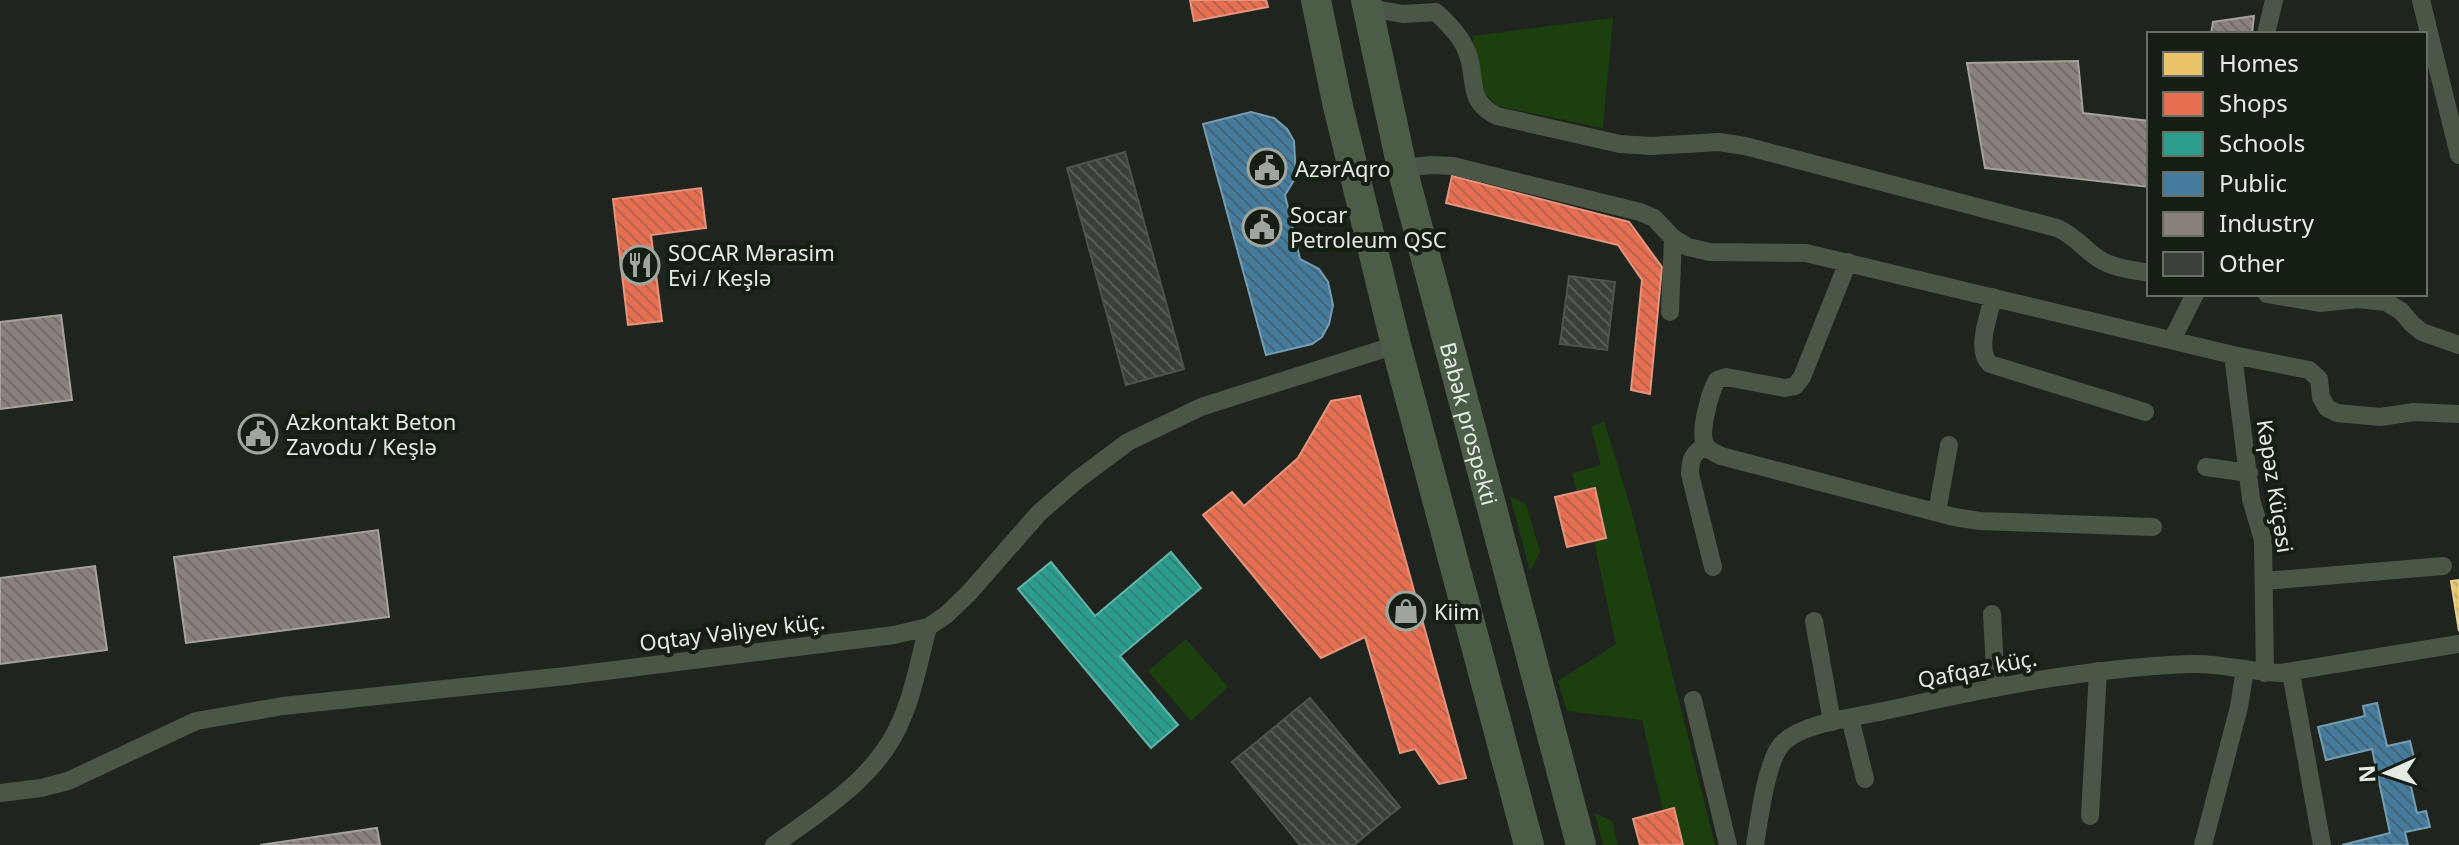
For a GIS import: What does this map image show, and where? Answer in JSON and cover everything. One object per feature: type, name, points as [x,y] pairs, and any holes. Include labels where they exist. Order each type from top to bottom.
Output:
[{"type":"main road","points":[[1316,0],[1337,102],[1396,345],[1529,845]]},
{"type":"main road","name":"Babək prospekti","points":[[1370,3],[1402,168],[1581,845]]},
{"type":"street","points":[[2266,32],[2274,0]]},
{"type":"street","points":[[2421,0],[2459,155]]},
{"type":"street","points":[[1370,3],[1403,14],[1436,12],[1453,28],[1467,52],[1475,96],[1484,109],[1497,116],[1620,144],[1651,146],[1719,142],[1745,146],[2057,228],[2071,234],[2099,258],[2114,266],[2147,273]]},
{"type":"street","points":[[1402,168],[1453,166],[1640,212],[1654,218],[1673,238],[1688,247],[1710,252],[1806,253],[2233,355],[2309,370],[2319,379],[2321,397],[2327,408],[2337,413],[2370,417],[2414,412],[2459,414]]},
{"type":"street","points":[[1670,312],[1673,238]]},
{"type":"street","points":[[1848,262],[1802,377],[1795,386],[1785,388],[1726,377],[1717,380],[1711,391],[1703,435],[1705,445],[1721,456],[1980,521],[2153,527]]},
{"type":"street","points":[[2172,340],[2194,296]]},
{"type":"street","points":[[2279,296],[2320,303],[2357,299],[2386,302],[2401,311],[2422,332],[2459,345]]},
{"type":"street","points":[[1993,297],[1983,348],[1985,359],[1990,364],[2145,412]]},
{"type":"street","name":"Oqtay Vəliyev küç.","points":[[0,793],[68,781],[196,721],[283,706],[566,676],[894,635],[928,627],[968,594],[1039,513],[1128,442],[1201,407],[1396,345]]},
{"type":"street","name":"Kəpəz Küçəsi","points":[[2233,355],[2254,512],[2263,540],[2265,673]]},
{"type":"street","points":[[1705,445],[1690,460],[1690,474],[1713,567]]},
{"type":"street","points":[[1937,512],[1949,445]]},
{"type":"street","points":[[2206,467],[2249,473]]},
{"type":"street","points":[[2265,581],[2443,566]]},
{"type":"street","points":[[1992,614],[1996,688]]},
{"type":"street","points":[[1814,621],[1841,720],[1865,779]]},
{"type":"street","points":[[774,845],[861,780],[891,741],[903,716],[928,627]]},
{"type":"street","name":"Qafqaz küç.","points":[[1755,845],[1764,796],[1780,746],[1790,737],[1841,720],[1996,688],[2098,671],[2218,664],[2265,673],[2291,673],[2459,644]]},
{"type":"street","points":[[2203,845],[2239,707],[2245,669]]},
{"type":"street","points":[[2090,816],[2098,671]]},
{"type":"street","points":[[2291,673],[2322,845]]},
{"type":"street","points":[[1693,700],[1728,845]]},
{"type":"green space","points":[[1613,18],[1603,128],[1498,106],[1485,94],[1472,36]]},
{"type":"green space","points":[[1604,421],[1631,509],[1715,845],[1683,845],[1674,809],[1663,811],[1642,720],[1567,711],[1558,681],[1616,644],[1594,541],[1595,489],[1577,492],[1572,473],[1601,465],[1591,427]]},
{"type":"green space","points":[[1510,496],[1526,504],[1540,552],[1530,571]]},
{"type":"green space","points":[[1186,639],[1228,687],[1191,721],[1148,671]]},
{"type":"green space","points":[[1595,813],[1612,821],[1618,845],[1603,845]]},
{"type":"building: Homes","points":[[2459,580],[2459,631],[2451,581]]},
{"type":"building: Shops","points":[[1190,0],[1266,0],[1268,7],[1194,21]]},
{"type":"building: Shops","points":[[1452,176],[1629,222],[1662,267],[1650,394],[1631,390],[1642,280],[1618,245],[1446,203]]},
{"type":"building: Shops","points":[[701,188],[706,228],[651,235],[662,321],[628,325],[613,199]]},
{"type":"building: Shops","points":[[1360,396],[1466,778],[1439,784],[1415,749],[1400,753],[1365,637],[1321,658],[1203,515],[1232,492],[1244,506],[1298,458],[1331,401]]},
{"type":"building: Shops","points":[[1595,488],[1606,538],[1567,547],[1555,497]]},
{"type":"building: Shops","points":[[1674,808],[1683,845],[1640,845],[1633,819]]},
{"type":"building: Schools","points":[[1171,552],[1201,588],[1120,656],[1178,725],[1151,748],[1018,589],[1051,562],[1095,616]]},
{"type":"building: Public","name":"Socar Petroleum QSC","points":[[1251,112],[1274,118],[1287,129],[1294,141],[1296,177],[1285,195],[1300,259],[1319,269],[1328,282],[1333,305],[1322,337],[1312,344],[1266,355],[1203,124]]},
{"type":"building: Public","points":[[2377,703],[2387,746],[2410,741],[2414,758],[2405,760],[2417,813],[2426,811],[2430,827],[2405,832],[2408,845],[2342,845],[2390,833],[2372,749],[2326,760],[2318,727],[2365,716],[2363,706]]},
{"type":"building: Industry","points":[[2254,16],[2252,32],[2211,32],[2213,22]]},
{"type":"building: Industry","points":[[2078,61],[2083,113],[2147,121],[2147,187],[1985,168],[1967,63]]},
{"type":"building: Industry","points":[[61,315],[72,400],[0,409],[0,322]]},
{"type":"building: Industry","points":[[378,530],[389,617],[186,643],[174,557]]},
{"type":"building: Industry","points":[[95,566],[107,650],[0,664],[0,578]]},
{"type":"building: Industry","points":[[377,828],[380,845],[260,845]]},
{"type":"building: Other","points":[[1125,152],[1184,369],[1126,385],[1067,168]]},
{"type":"building: Other","points":[[1569,276],[1615,282],[1607,350],[1560,344]]},
{"type":"building: Other","points":[[1310,698],[1400,807],[1354,845],[1300,845],[1232,762]]},
{"type":"place","name":"AzərAqro","points":[[1267,168]]},
{"type":"place","name":"Socar Petroleum QSC","points":[[1262,227]]},
{"type":"place","name":"SOCAR Mərasim Evi / Keşlə","points":[[640,265]]},
{"type":"place","name":"Azkontakt Beton Zavodu / Keşlə","points":[[258,434]]},
{"type":"place","name":"Kiim","points":[[1406,611]]}]
